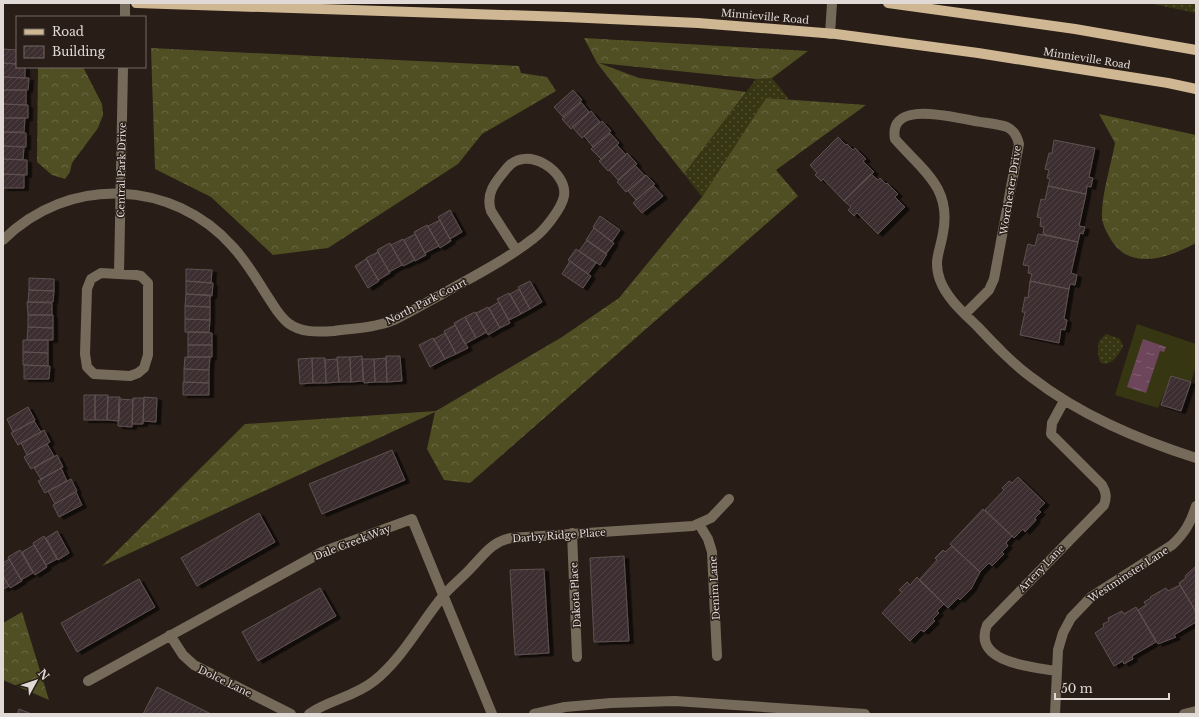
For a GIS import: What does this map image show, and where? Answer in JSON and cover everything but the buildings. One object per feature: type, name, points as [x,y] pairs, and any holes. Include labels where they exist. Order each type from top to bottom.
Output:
[{"type":"main road","name":"Minnieville Road","points":[[136,3],[566,17],[698,23],[830,34],[978,53],[1160,82],[1196,90]]},
{"type":"main road","points":[[888,3],[928,6],[1196,50]]},
{"type":"street","points":[[125,3],[125,16]]},
{"type":"street","points":[[830,34],[832,3]]},
{"type":"street","name":"Central Park Drive","points":[[119,273],[123,68]]},
{"type":"street","name":"Worchester Drive","points":[[965,314],[989,290],[994,279],[1019,144],[1017,136],[1006,127],[938,115],[906,115],[898,121],[895,127],[896,139],[926,171],[935,183],[942,197],[945,224],[936,266],[941,282],[948,295],[965,314],[1024,372],[1064,401],[1107,424],[1142,440],[1196,458]]},
{"type":"street","name":"North Park Court","points":[[3,240],[14,229],[36,214],[60,203],[92,195],[121,193],[166,201],[185,209],[203,220],[234,248],[283,319],[294,326],[310,331],[322,332],[368,327],[394,320],[492,266],[516,250],[534,238],[543,229],[563,198],[564,190],[559,179],[546,164],[534,159],[519,160],[510,165],[493,185],[490,194],[489,205],[491,211],[516,250]]},
{"type":"street","points":[[119,273],[142,276],[148,283],[146,362],[144,368],[134,375],[94,374],[89,371],[86,362],[87,288],[91,279],[97,274],[119,273]]},
{"type":"street","name":"Artery Lane","points":[[1056,671],[1002,659],[989,647],[985,638],[984,630],[987,625],[1104,505],[1106,492],[1102,485],[1054,439],[1050,429],[1064,401]]},
{"type":"street","points":[[700,524],[711,518],[728,499]]},
{"type":"street","name":"Westminster Lane","points":[[1055,714],[1058,650],[1063,633],[1080,606],[1090,597],[1172,545],[1183,535],[1191,522],[1196,506]]},
{"type":"street","name":"Dale Creek Way","points":[[88,681],[322,552],[412,519],[492,714]]},
{"type":"street","name":"Darby Ridge Place","points":[[309,714],[324,705],[359,691],[383,673],[415,635],[444,596],[472,567],[484,552],[497,542],[511,538],[700,524]]},
{"type":"street","name":"Denim Lane","points":[[700,524],[708,539],[712,552],[717,656]]},
{"type":"street","name":"Dakota Place","points":[[572,534],[577,657]]},
{"type":"street","name":"Dolce Lane","points":[[170,635],[183,655],[194,665],[291,714]]},
{"type":"street","points":[[534,714],[565,707],[610,703],[675,701],[865,714]]},
{"type":"street","points":[[1184,714],[1196,711]]},
{"type":"shaded area","points":[[1148,3],[1196,3],[1196,13]]},
{"type":"shaded area","points":[[772,78],[789,99],[766,98],[702,197],[684,174],[756,79]]},
{"type":"shaded area","points":[[1137,324],[1196,344],[1196,366],[1191,382],[1171,377],[1158,408],[1115,395]]},
{"type":"shaded area","points":[[1106,334],[1120,339],[1123,346],[1111,362],[1105,364],[1101,363],[1098,349],[1099,341]]},
{"type":"green space","points":[[584,38],[808,51],[772,78],[756,79],[599,63],[639,78],[746,92],[684,174],[597,63]]},
{"type":"green space","points":[[151,48],[519,66],[521,73],[547,77],[556,91],[482,134],[458,164],[328,248],[273,255],[211,197],[155,169]]},
{"type":"green space","points":[[38,68],[84,68],[102,104],[103,115],[98,128],[72,163],[70,172],[65,179],[52,175],[37,162]]},
{"type":"green space","points":[[766,98],[866,105],[776,170],[798,196],[470,483],[444,480],[427,449],[435,412],[102,566],[245,424],[436,411],[562,337],[619,298],[702,197]]},
{"type":"green space","points":[[1099,114],[1196,135],[1196,243],[1173,253],[1150,259],[1128,255],[1118,249],[1105,228],[1102,216],[1105,186],[1115,143]]},
{"type":"green space","points":[[22,612],[49,700],[3,680],[3,623]]},
{"type":"water","points":[[1143,339],[1166,347],[1164,352],[1160,351],[1146,393],[1127,387]]}]
